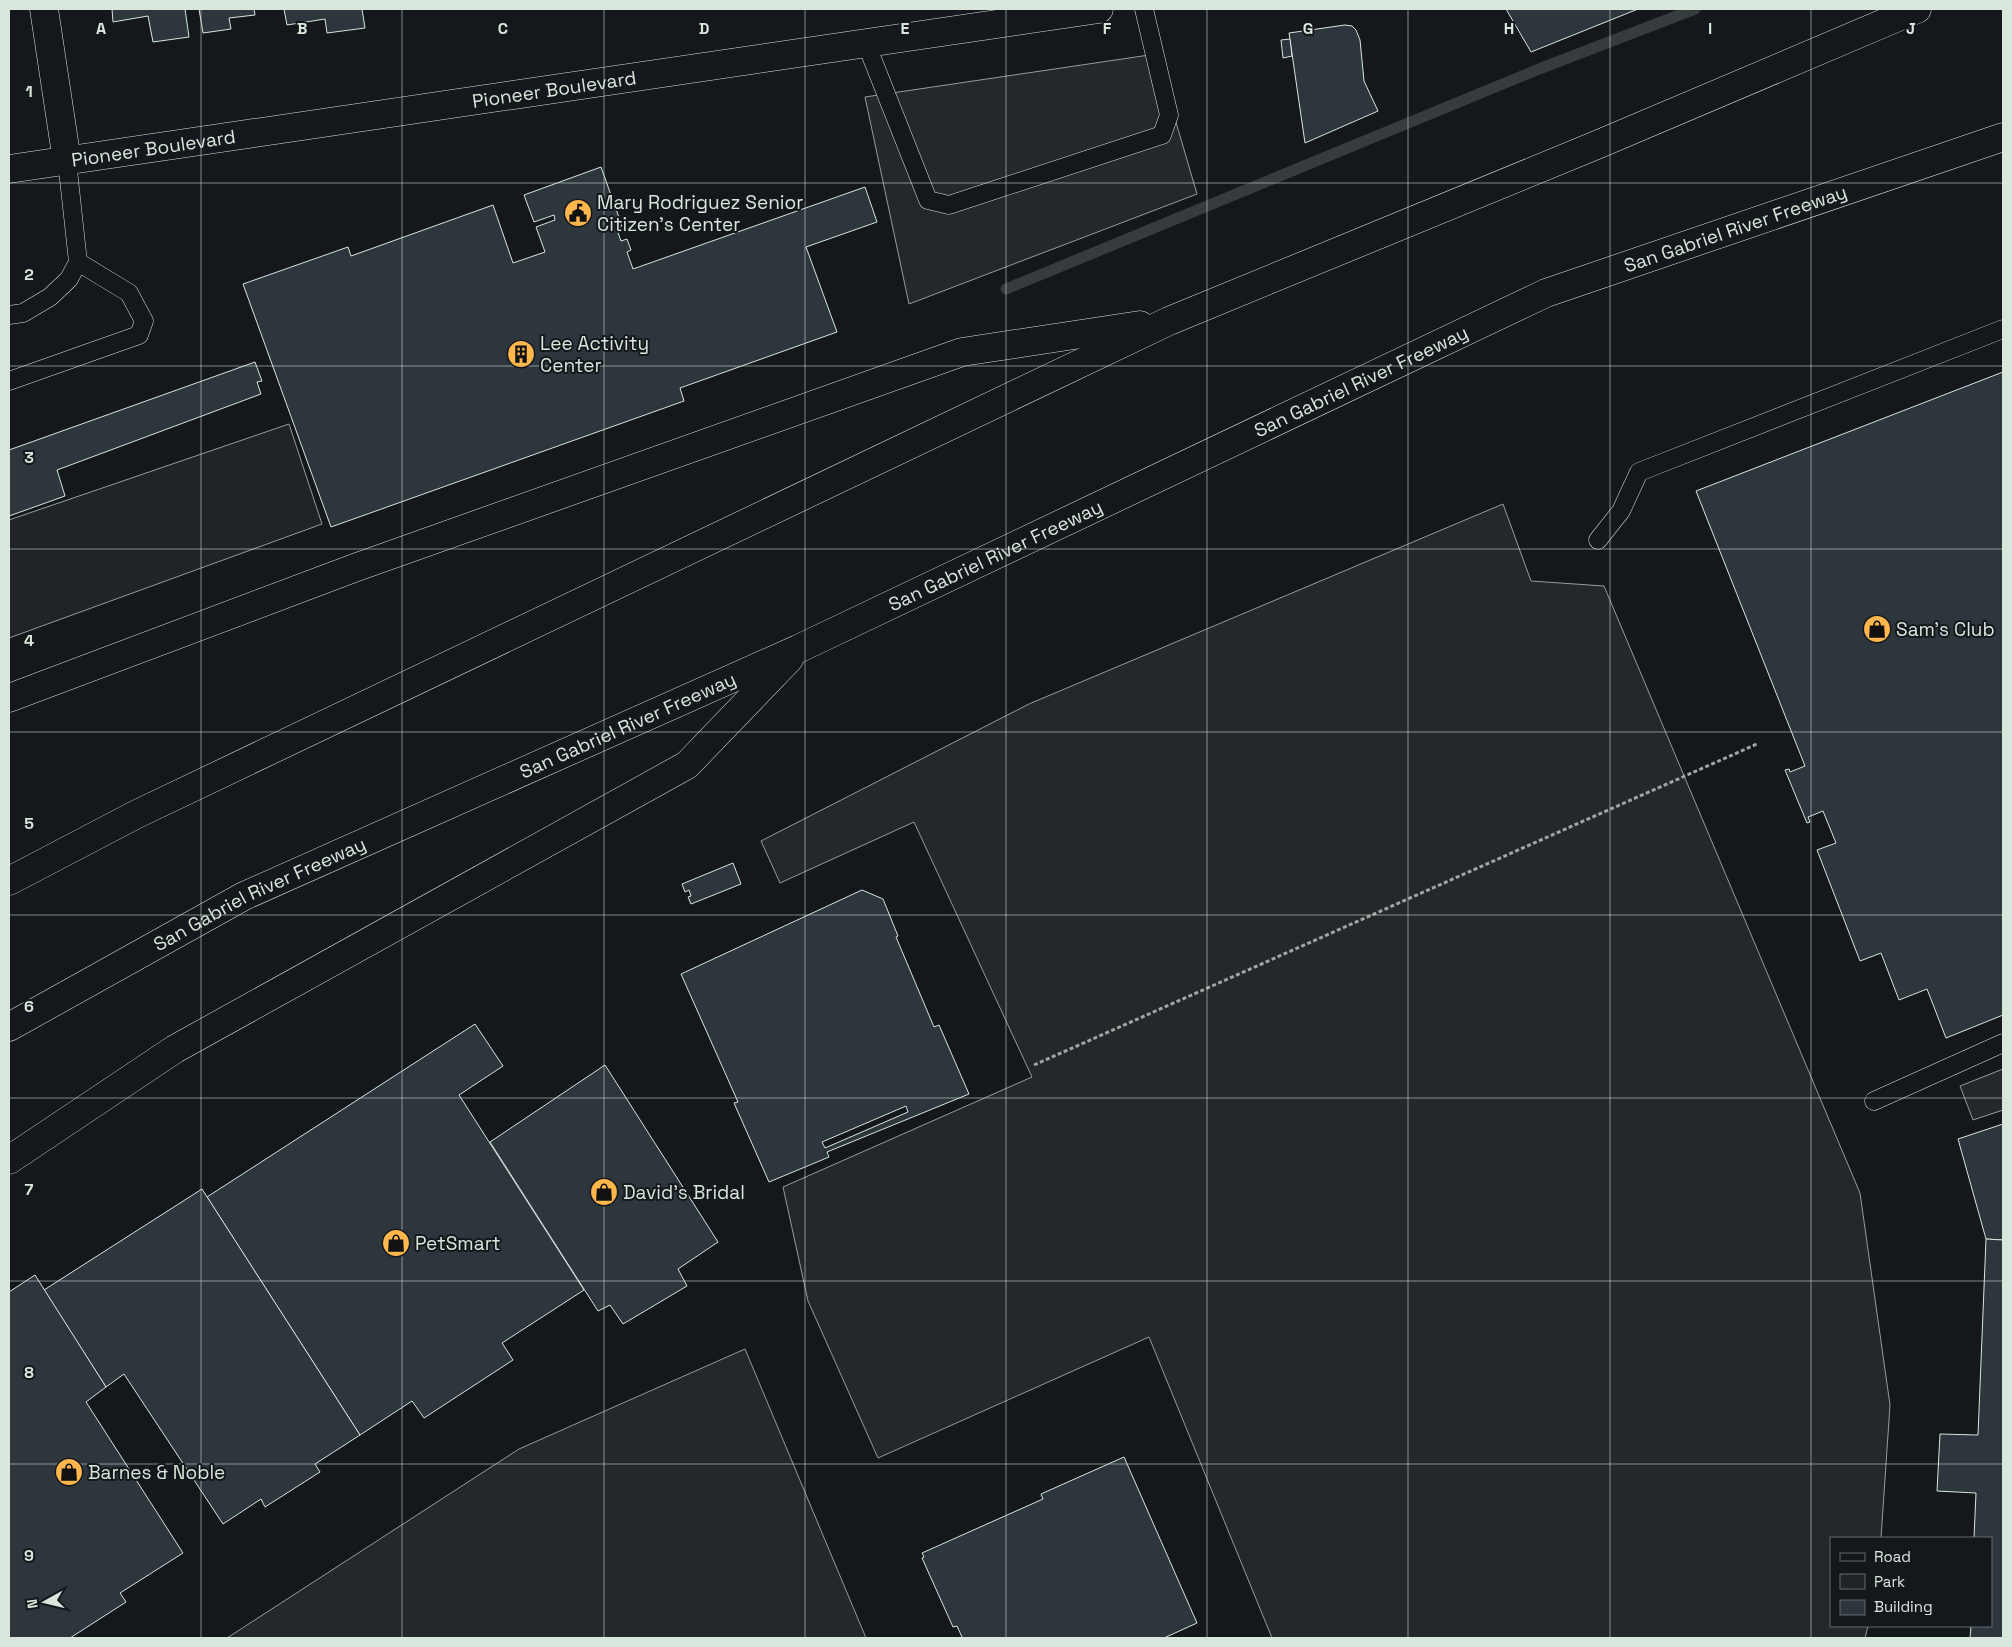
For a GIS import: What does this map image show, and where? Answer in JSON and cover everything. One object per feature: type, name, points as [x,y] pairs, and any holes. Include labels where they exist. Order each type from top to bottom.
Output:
[{"type":"main road","points":[[44,9],[67,161]]},
{"type":"main road","name":"Pioneer Boulevard","points":[[9,169],[1099,9]]},
{"type":"main road","points":[[9,881],[138,814],[1168,321],[1599,144],[1917,9]]},
{"type":"main road","name":"San Gabriel River Freeway","points":[[9,1027],[244,896],[798,649],[1546,293],[2003,136]]},
{"type":"main road","points":[[9,698],[357,567],[962,352],[1168,321]]},
{"type":"main road","points":[[9,1160],[175,1049],[687,765],[798,649]]},
{"type":"lane","points":[[866,43],[928,200],[949,205],[1162,135],[1169,115],[1144,9]]},
{"type":"lane","points":[[9,315],[23,313],[50,298],[69,279],[78,262],[67,161]]},
{"type":"lane","points":[[9,381],[139,336],[144,321],[129,293],[78,262]]},
{"type":"lane","points":[[1598,540],[1621,511],[1639,472],[2003,329]]},
{"type":"lane","points":[[1874,1101],[2003,1042]]},
{"type":"path","points":[[1034,1065],[1757,744]]},
{"type":"green space","points":[[289,424],[322,524],[9,638],[9,520]]},
{"type":"shaded area","points":[[1156,54],[1197,194],[909,304],[865,97]]},
{"type":"shaded area","points":[[1503,504],[1531,581],[1604,586],[1860,1193],[1890,1405],[1881,1537],[1830,1537],[1830,1627],[1868,1627],[1865,1638],[1272,1638],[1149,1337],[878,1458],[808,1301],[783,1187],[1032,1077],[914,822],[780,883],[761,841],[1029,704]]},
{"type":"shaded area","points":[[2003,1069],[2003,1110],[1973,1120],[1960,1086]]},
{"type":"shaded area","points":[[745,1349],[866,1638],[227,1638],[519,1449]]},
{"type":"building","points":[[112,9],[185,9],[189,37],[153,42],[148,16],[113,22]]},
{"type":"building","points":[[199,9],[254,9],[255,15],[229,18],[231,29],[203,33]]},
{"type":"building","points":[[284,9],[362,9],[365,28],[327,33],[325,19],[287,25]]},
{"type":"building","points":[[1506,9],[1638,9],[1531,52]]},
{"type":"building","points":[[1345,25],[1352,26],[1356,30],[1360,40],[1364,81],[1378,111],[1305,143],[1289,33]]},
{"type":"building","points":[[1290,39],[1292,56],[1283,58],[1281,40]]},
{"type":"building","name":"Lee Activity Center","points":[[601,167],[622,226],[616,227],[621,241],[627,239],[631,250],[627,252],[633,269],[865,187],[877,222],[806,247],[837,332],[680,388],[684,401],[331,527],[243,284],[348,247],[351,256],[493,205],[513,263],[545,252],[536,227],[555,220],[554,215],[534,222],[524,195]]},
{"type":"building","points":[[255,362],[262,381],[257,382],[261,394],[57,470],[65,496],[9,516],[9,450]]},
{"type":"building","name":"Sam's Club","points":[[2003,372],[2003,1015],[1946,1038],[1927,989],[1899,1000],[1881,953],[1860,961],[1817,850],[1836,843],[1823,811],[1808,817],[1810,822],[1807,823],[1785,770],[1789,769],[1790,772],[1805,766],[1696,491]]},
{"type":"building","points":[[733,863],[741,884],[691,904],[688,897],[691,896],[689,890],[685,892],[682,884]]},
{"type":"building","points":[[862,890],[883,899],[898,936],[896,937],[934,1027],[939,1025],[969,1094],[827,1152],[829,1157],[769,1182],[734,1103],[738,1102],[681,974]],"holes":[[[906,1106],[908,1112],[825,1148],[822,1142]]]},
{"type":"building","name":"PetSmart","points":[[475,1024],[503,1066],[459,1095],[584,1290],[502,1343],[513,1360],[424,1418],[412,1401],[360,1435],[207,1197]]},
{"type":"building","name":"David's Bridal","points":[[605,1065],[718,1242],[678,1269],[687,1286],[623,1324],[610,1305],[598,1311],[490,1142]]},
{"type":"building","points":[[2003,1124],[2003,1240],[1986,1239],[1958,1139]]},
{"type":"building","points":[[202,1189],[360,1435],[315,1464],[320,1472],[265,1507],[261,1499],[223,1524],[124,1374],[106,1387],[44,1290]]},
{"type":"building","points":[[1986,1239],[2003,1240],[2003,1638],[1970,1638],[1971,1627],[1992,1627],[1992,1537],[1974,1537],[1976,1493],[1937,1491],[1940,1434],[1978,1435]]},
{"type":"building","name":"Barnes & Noble","points":[[35,1275],[106,1387],[86,1402],[183,1553],[120,1593],[126,1602],[70,1638],[9,1638],[9,1292]]},
{"type":"building","points":[[1124,1457],[1197,1623],[1164,1638],[959,1638],[962,1637],[957,1626],[953,1627],[922,1558],[924,1557],[922,1553],[1043,1499],[1041,1494]]},
{"type":"waterway","points":[[1006,289],[1539,69],[1695,9]]},
{"type":"place","name":"Mary Rodriguez Senior Citizen's Center","points":[[578,213]]},
{"type":"place","name":"Lee Activity Center","points":[[521,354]]},
{"type":"place","name":"Sam's Club","points":[[1877,629]]},
{"type":"place","name":"David's Bridal","points":[[604,1192]]},
{"type":"place","name":"PetSmart","points":[[396,1243]]},
{"type":"place","name":"Barnes & Noble","points":[[69,1472]]}]
